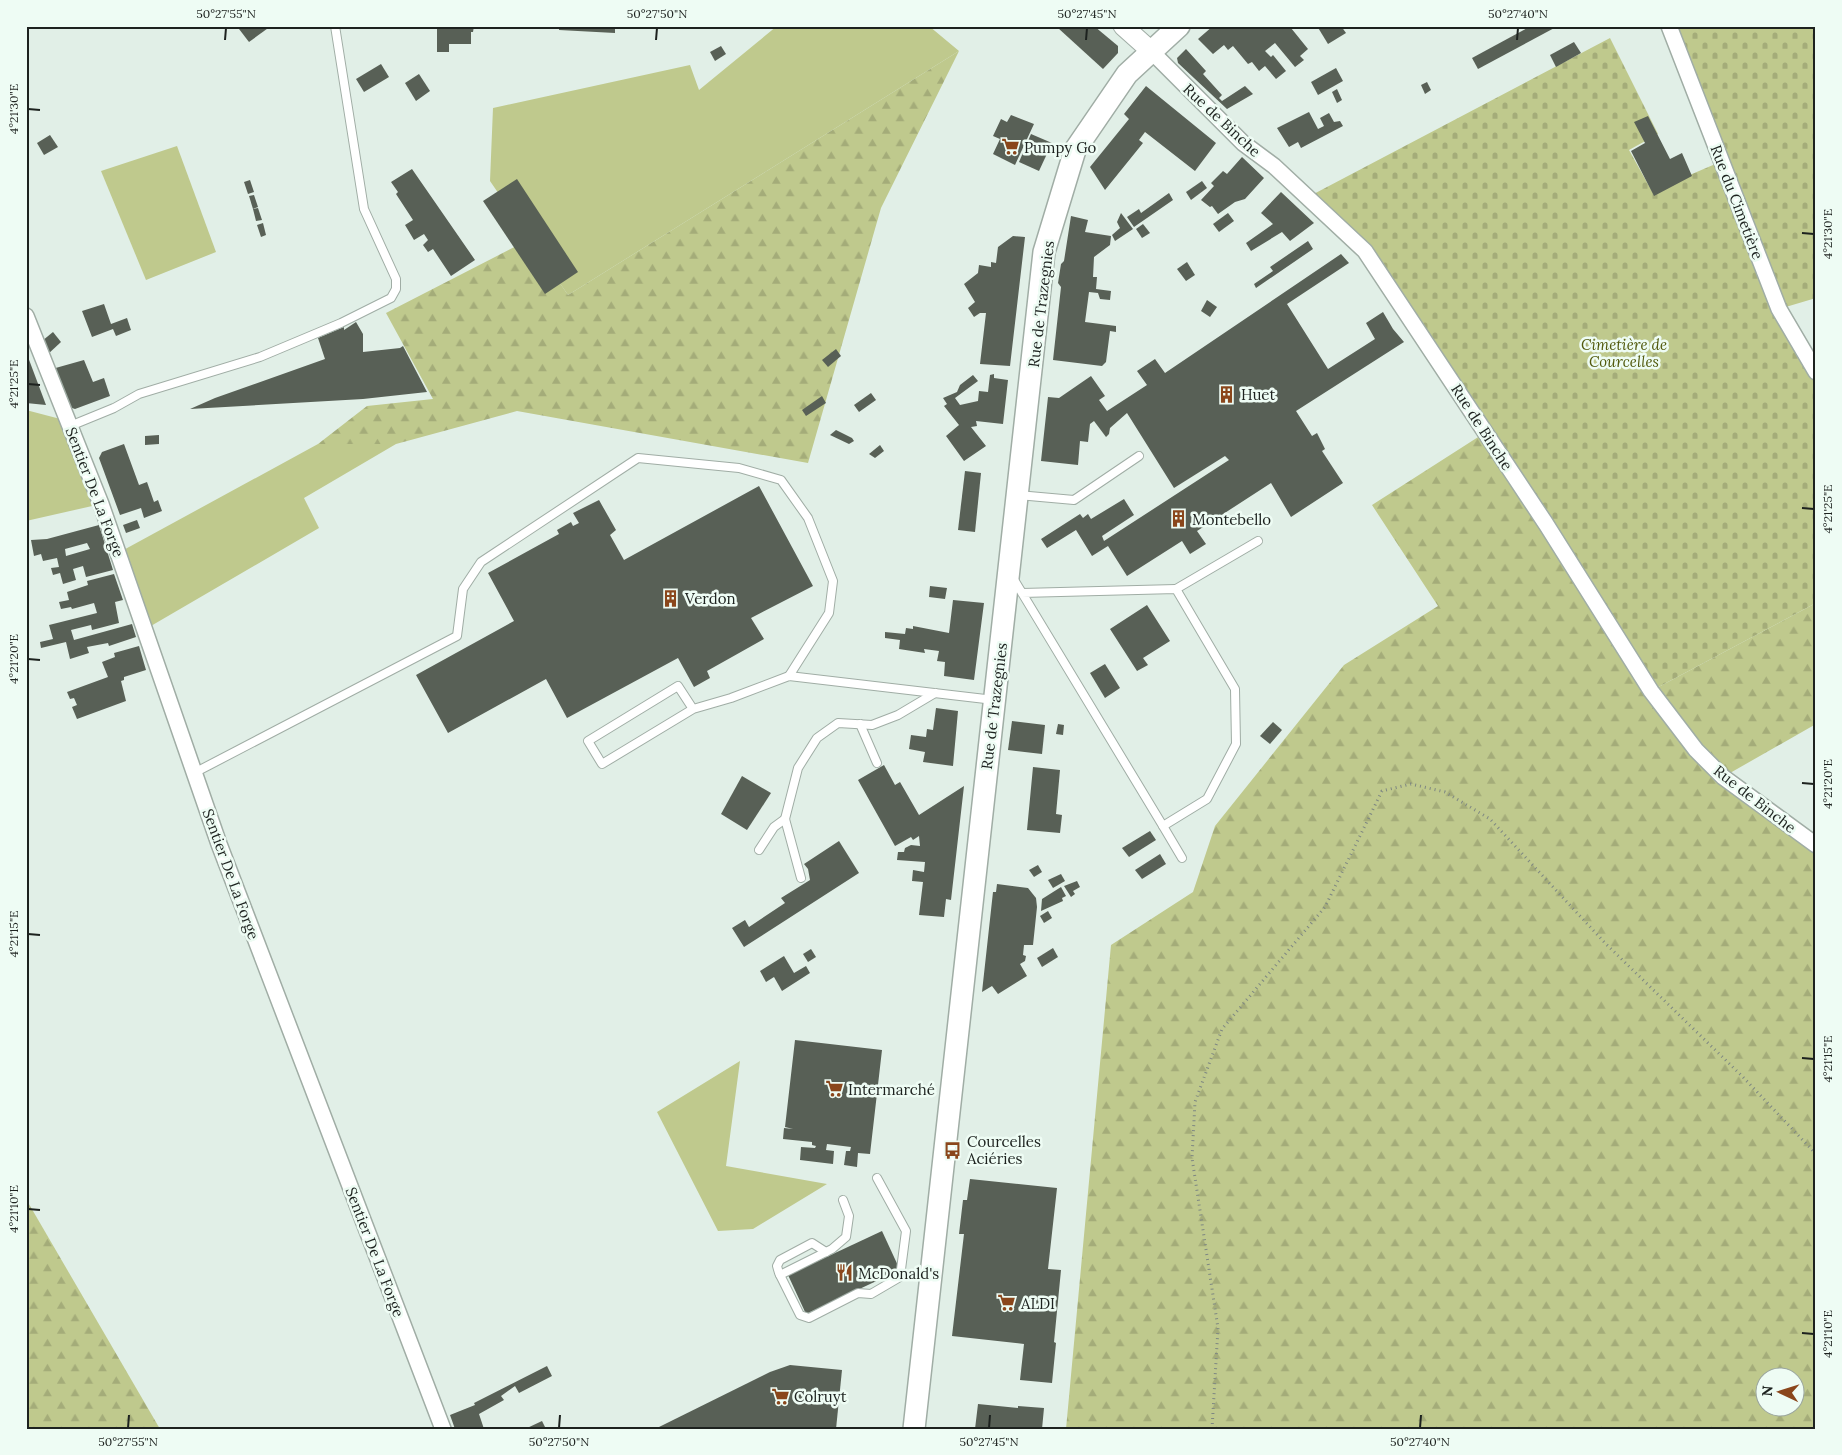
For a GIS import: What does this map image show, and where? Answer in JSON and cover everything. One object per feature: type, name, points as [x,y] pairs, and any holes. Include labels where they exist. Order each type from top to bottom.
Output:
[{"type":"main road","name":"Rue de Trazegnies","points":[[914,1429],[1044,252],[1075,150],[1128,74],[1179,26]]},
{"type":"street","name":"Rue de Binche","points":[[1123,26],[1151,51],[1243,143],[1274,166],[1365,251],[1546,524],[1656,698],[1696,750],[1723,777],[1816,846]]},
{"type":"street","name":"Rue du Cimetière","points":[[1669,26],[1779,309],[1816,372]]},
{"type":"street","name":"Sentier De La Forge","points":[[26,316],[101,504],[222,853],[443,1429]]},
{"type":"lane","points":[[70,426],[114,408],[139,394],[260,357],[391,298],[396,289],[396,279],[364,208],[335,26]]},
{"type":"lane","points":[[1018,495],[1074,500],[1139,456]]},
{"type":"lane","points":[[194,773],[457,636],[463,589],[482,562],[638,458],[739,468],[781,480],[808,518],[833,581],[829,613],[789,676]]},
{"type":"lane","points":[[1022,593],[1176,589],[1258,541]]},
{"type":"lane","points":[[1010,572],[1182,858]]},
{"type":"lane","points":[[1163,826],[1207,799],[1236,744],[1235,690],[1176,589]]},
{"type":"lane","points":[[693,709],[678,686],[588,741],[602,764],[693,709],[731,698],[789,676],[994,700]]},
{"type":"lane","points":[[800,878],[786,819],[798,768],[817,738],[838,724],[872,725],[898,715],[935,693]]},
{"type":"lane","points":[[860,724],[877,763]]},
{"type":"lane","points":[[759,850],[774,827],[786,819]]},
{"type":"lane","points":[[826,1252],[812,1243],[780,1260],[778,1266],[780,1275],[800,1315],[808,1318],[858,1293],[871,1294],[900,1277],[906,1230],[877,1178]]},
{"type":"lane","points":[[780,1275],[826,1252],[846,1236],[849,1216],[844,1200]]},
{"type":"path","points":[[1212,1429],[1218,1328],[1192,1158],[1195,1102],[1222,1029],[1325,907],[1382,791],[1411,784],[1445,792],[1490,818],[1605,943],[1742,1076],[1816,1154]]},
{"type":"green space","points":[[777,26],[929,26],[959,51],[568,295],[490,181],[493,108],[690,65],[699,90]]},
{"type":"green space","name":"Cimetière de Courcelles","points":[[1669,26],[1816,26],[1816,298],[1779,309],[1816,372],[1816,603],[1651,691],[1365,251],[1308,197],[1610,38],[1658,134],[1629,150],[1654,195],[1692,174],[1720,162]]},
{"type":"green space","points":[[959,51],[881,208],[808,463],[517,411],[396,444],[318,444],[367,406],[433,399],[386,313],[530,239],[568,295]]},
{"type":"green space","points":[[177,146],[216,252],[146,280],[101,171]]},
{"type":"green space","points":[[26,410],[68,421],[101,504],[26,521]]},
{"type":"green space","points":[[1486,432],[1651,691],[1816,603],[1816,724],[1723,777],[1816,845],[1816,1429],[1066,1429],[1111,945],[1193,892],[1215,826],[1344,665],[1438,606],[1372,505]]},
{"type":"green space","points":[[318,444],[396,444],[304,498],[319,528],[144,630],[118,553]]},
{"type":"green space","points":[[740,1061],[726,1166],[827,1184],[753,1229],[718,1231],[657,1112]]},
{"type":"green space","points":[[26,1199],[160,1429],[26,1429]]},
{"type":"building","points":[[243,26],[271,26],[249,42],[239,29]]},
{"type":"building","points":[[437,26],[474,26],[473,32],[471,32],[471,44],[449,44],[449,52],[437,52]]},
{"type":"building","points":[[559,26],[615,26],[615,33],[559,30]]},
{"type":"building","points":[[1060,26],[1094,26],[1118,46],[1118,53],[1103,69],[1058,28]]},
{"type":"building","points":[[1213,26],[1293,26],[1291,28],[1308,49],[1300,56],[1304,60],[1295,67],[1275,43],[1265,51],[1271,57],[1273,55],[1286,71],[1276,79],[1265,66],[1259,71],[1252,62],[1248,64],[1233,46],[1228,50],[1224,45],[1213,54],[1198,39]]},
{"type":"building","points":[[1317,26],[1341,26],[1346,33],[1328,44]]},
{"type":"building","points":[[1531,26],[1558,26],[1478,69],[1472,58]]},
{"type":"building","points":[[1574,42],[1581,53],[1556,67],[1550,55]]},
{"type":"building","points":[[721,46],[726,54],[715,61],[710,52]]},
{"type":"building","points":[[1186,49],[1206,71],[1203,74],[1222,95],[1219,98],[1222,101],[1245,86],[1253,94],[1227,109],[1178,63],[1177,58]]},
{"type":"building","points":[[381,64],[389,77],[364,92],[356,79]]},
{"type":"building","points":[[1336,68],[1343,81],[1318,95],[1311,82]]},
{"type":"building","points":[[419,74],[430,91],[416,101],[405,83]]},
{"type":"building","points":[[1427,82],[1431,90],[1425,94],[1421,85]]},
{"type":"building","points":[[1146,86],[1216,143],[1195,171],[1145,132],[1139,140],[1143,143],[1105,190],[1090,167],[1129,119],[1124,114]]},
{"type":"building","points":[[1337,89],[1342,100],[1337,103],[1332,92]]},
{"type":"building","points":[[1309,112],[1318,129],[1324,126],[1320,118],[1329,113],[1334,122],[1340,121],[1343,126],[1301,148],[1298,142],[1289,147],[1277,128]]},
{"type":"building","name":"Pumpy Go","points":[[1011,115],[1034,124],[1015,165],[993,154],[1000,139],[993,136],[1001,119],[1007,122]]},
{"type":"building","points":[[1648,116],[1670,159],[1682,153],[1692,176],[1654,196],[1631,151],[1645,143],[1634,122]]},
{"type":"building","points":[[1031,134],[1052,143],[1039,171],[1019,162]]},
{"type":"building","points":[[50,135],[58,147],[44,155],[37,143]]},
{"type":"building","points":[[1242,157],[1264,178],[1245,199],[1235,202],[1218,214],[1212,206],[1210,207],[1201,200],[1214,186],[1211,183],[1223,171],[1227,174]]},
{"type":"building","points":[[412,169],[475,260],[451,276],[433,249],[428,252],[423,245],[428,240],[424,234],[414,240],[405,225],[413,220],[396,194],[398,192],[391,182]]},
{"type":"building","points":[[517,179],[578,272],[545,294],[483,201]]},
{"type":"building","points":[[250,180],[254,192],[248,194],[244,182]]},
{"type":"building","points":[[1202,181],[1207,188],[1191,200],[1186,192]]},
{"type":"building","points":[[1281,192],[1314,223],[1290,241],[1282,232],[1251,251],[1246,243],[1273,224],[1261,213]]},
{"type":"building","points":[[1169,193],[1173,200],[1134,227],[1127,217],[1139,209],[1141,213]]},
{"type":"building","points":[[254,195],[258,207],[253,209],[249,196]]},
{"type":"building","points":[[258,208],[262,220],[256,221],[253,209]]},
{"type":"building","points":[[1121,213],[1133,229],[1115,241],[1112,235],[1120,228],[1117,222]]},
{"type":"building","points":[[1228,213],[1234,221],[1219,232],[1213,224]]},
{"type":"building","points":[[1071,216],[1088,220],[1085,232],[1111,236],[1110,245],[1094,257],[1093,277],[1097,277],[1096,289],[1111,291],[1110,300],[1100,299],[1098,293],[1089,292],[1085,322],[1116,326],[1116,332],[1110,331],[1106,362],[1102,366],[1053,360],[1061,287],[1058,283],[1061,264],[1064,261]]},
{"type":"building","points":[[263,223],[266,235],[261,237],[257,225]]},
{"type":"building","points":[[1143,224],[1150,233],[1142,238],[1136,229]]},
{"type":"building","points":[[1013,236],[1025,237],[1010,366],[980,364],[986,313],[980,313],[974,317],[968,308],[975,302],[964,284],[978,273],[979,265],[991,267],[991,262],[996,263],[998,247]]},
{"type":"building","points":[[1308,241],[1313,249],[1256,288],[1254,284],[1273,271],[1270,267]]},
{"type":"building","points":[[1341,254],[1349,263],[1287,304],[1328,369],[1375,339],[1366,323],[1383,312],[1393,329],[1404,342],[1296,411],[1312,436],[1317,433],[1325,449],[1322,451],[1343,483],[1291,517],[1271,483],[1197,531],[1206,544],[1190,554],[1182,541],[1127,576],[1108,546],[1092,556],[1076,530],[1047,548],[1041,539],[1080,514],[1083,518],[1088,514],[1091,519],[1124,499],[1134,515],[1102,536],[1104,541],[1229,460],[1225,456],[1174,488],[1127,413],[1110,428],[1109,434],[1106,437],[1094,421],[1090,424],[1088,442],[1080,441],[1078,465],[1041,461],[1048,397],[1059,398],[1091,376],[1105,396],[1099,400],[1107,411],[1147,385],[1137,371],[1155,359],[1165,373]]},
{"type":"building","points":[[1187,262],[1195,275],[1186,281],[1177,269]]},
{"type":"building","points":[[1207,300],[1217,307],[1210,317],[1201,311]]},
{"type":"building","points":[[104,304],[111,324],[127,318],[131,330],[116,336],[113,329],[92,337],[82,311]]},
{"type":"building","points":[[356,322],[363,334],[363,352],[400,348],[403,346],[427,392],[363,399],[190,409],[215,398],[325,359],[318,338],[344,327],[344,330]]},
{"type":"building","points":[[53,332],[61,342],[47,355],[42,341]]},
{"type":"building","points":[[836,349],[841,356],[828,367],[822,360]]},
{"type":"building","points":[[28,357],[46,405],[26,403],[26,358]]},
{"type":"building","points":[[84,360],[93,382],[104,378],[110,396],[75,409],[69,407],[52,369]]},
{"type":"building","points":[[994,374],[994,378],[1008,380],[1003,424],[976,421],[977,426],[971,427],[986,446],[964,461],[946,436],[959,425],[944,406],[947,404],[943,398],[957,392],[960,385],[973,375],[978,381],[955,398],[960,405],[978,401],[979,391],[988,392],[990,375]]},
{"type":"building","points":[[871,393],[876,400],[859,412],[854,405]]},
{"type":"building","points":[[822,396],[826,403],[806,416],[802,410]]},
{"type":"building","points":[[836,430],[852,438],[854,441],[849,444],[830,435]]},
{"type":"building","points":[[159,435],[159,444],[145,445],[145,436]]},
{"type":"building","points":[[124,444],[139,485],[147,482],[154,502],[158,500],[162,511],[144,518],[141,508],[120,515],[99,458],[102,452]]},
{"type":"building","points":[[880,445],[884,451],[875,458],[869,454]]},
{"type":"building","points":[[965,471],[981,473],[975,532],[958,530]]},
{"type":"building","name":"Verdon","points":[[759,486],[813,586],[751,618],[764,639],[707,671],[710,678],[694,687],[678,658],[567,718],[546,679],[448,733],[416,675],[514,621],[488,573],[559,534],[557,530],[571,522],[573,526],[579,523],[573,513],[599,500],[616,530],[610,535],[624,560]]},
{"type":"building","points":[[137,520],[140,528],[126,533],[123,525]]},
{"type":"building","points":[[99,525],[113,570],[86,577],[83,566],[73,569],[76,580],[63,584],[60,573],[53,575],[51,568],[59,567],[57,558],[43,561],[41,554],[34,556],[31,540],[47,539]],"holes":[[[87,543],[90,549],[66,556],[65,549]]]},
{"type":"building","points":[[114,574],[123,600],[115,602],[119,623],[92,630],[91,625],[71,630],[74,640],[132,624],[136,637],[109,646],[108,643],[87,647],[89,653],[70,659],[66,642],[41,648],[40,642],[53,639],[49,625],[97,613],[94,603],[72,609],[71,607],[61,609],[59,602],[69,600],[67,592],[88,585],[87,581]]},
{"type":"building","points":[[930,586],[947,588],[945,599],[929,597]]},
{"type":"building","points":[[953,600],[984,603],[974,680],[944,676],[945,662],[937,661],[939,651],[924,649],[925,653],[899,649],[900,640],[885,638],[885,632],[905,634],[906,628],[913,629],[913,626],[949,633]]},
{"type":"building","points":[[1147,605],[1170,641],[1143,658],[1148,665],[1137,671],[1110,629]]},
{"type":"building","points":[[139,646],[146,670],[124,677],[124,680],[121,681],[126,701],[77,719],[72,707],[77,705],[74,698],[70,699],[67,692],[108,677],[102,662],[115,657],[114,653]]},
{"type":"building","points":[[1105,664],[1120,688],[1105,698],[1090,673]]},
{"type":"building","points":[[936,708],[958,711],[953,766],[923,762],[925,752],[909,749],[911,735],[926,737],[927,729],[933,730]]},
{"type":"building","points":[[1012,721],[1045,725],[1042,754],[1008,750]]},
{"type":"building","points":[[1273,722],[1282,730],[1270,744],[1260,736]]},
{"type":"building","points":[[1058,724],[1064,725],[1063,735],[1056,734]]},
{"type":"building","points":[[884,765],[895,785],[900,782],[919,815],[964,786],[951,900],[946,899],[944,917],[919,915],[923,882],[912,881],[913,870],[924,872],[925,862],[897,860],[898,852],[904,852],[905,848],[911,845],[920,846],[919,836],[913,840],[911,837],[895,846],[858,780]]},
{"type":"building","points":[[1033,767],[1060,770],[1056,814],[1062,815],[1060,833],[1027,830]]},
{"type":"building","points":[[742,776],[771,793],[747,830],[721,814]]},
{"type":"building","points":[[1150,831],[1156,840],[1129,857],[1122,848]]},
{"type":"building","points":[[839,841],[859,873],[744,947],[732,928],[745,920],[749,927],[785,903],[781,898],[810,880],[808,869],[804,864]]},
{"type":"building","points":[[1160,854],[1166,864],[1142,879],[1135,870]]},
{"type":"building","points":[[1038,865],[1042,872],[1034,877],[1029,870]]},
{"type":"building","points":[[1061,874],[1065,881],[1053,888],[1048,880]]},
{"type":"building","points":[[1077,881],[1080,887],[1073,891],[1075,894],[1071,897],[1064,886]]},
{"type":"building","points":[[997,884],[1028,888],[1036,898],[1037,907],[1033,945],[1024,945],[1023,955],[1026,956],[1025,961],[1020,964],[1027,976],[998,994],[992,986],[982,992],[993,892],[996,892]]},
{"type":"building","points":[[1061,887],[1066,896],[1062,898],[1063,901],[1041,911],[1042,899]]},
{"type":"building","points":[[1048,911],[1052,918],[1044,923],[1040,916]]},
{"type":"building","points":[[1053,948],[1058,957],[1042,967],[1037,958]]},
{"type":"building","points":[[811,949],[816,957],[808,962],[803,954]]},
{"type":"building","points":[[784,956],[794,973],[806,966],[810,973],[782,991],[774,977],[766,982],[760,971]]},
{"type":"building","name":"Intermarché","points":[[795,1040],[882,1050],[870,1154],[858,1153],[857,1167],[844,1165],[846,1151],[850,1151],[851,1147],[827,1144],[826,1150],[834,1151],[833,1164],[800,1160],[801,1147],[815,1148],[816,1146],[812,1145],[812,1142],[783,1139],[784,1128],[793,1129],[785,1127]]},
{"type":"building","name":"ALDI","points":[[970,1179],[1057,1188],[1048,1269],[1061,1270],[1052,1383],[1020,1380],[1024,1344],[952,1336],[964,1234],[959,1234],[963,1200],[967,1200]]},
{"type":"building","name":"McDonald's","points":[[882,1231],[900,1270],[806,1314],[788,1275]]},
{"type":"building","name":"Colruyt","points":[[790,1365],[842,1370],[836,1429],[660,1429],[659,1427],[770,1372]]},
{"type":"building","points":[[547,1366],[552,1376],[519,1393],[515,1386],[501,1396],[504,1400],[479,1414],[484,1429],[455,1429],[450,1415],[475,1405],[474,1403]]},
{"type":"building","points":[[978,1404],[1018,1408],[1018,1406],[1044,1408],[1042,1429],[975,1429]]},
{"type":"building","points":[[542,1421],[546,1429],[525,1429]]},
{"type":"place","name":"Pumpy Go","points":[[1010,147]]},
{"type":"place","name":"Huet","points":[[1227,394]]},
{"type":"place","name":"Montebello","points":[[1178,519]]},
{"type":"place","name":"Verdon","points":[[671,598]]},
{"type":"place","name":"Intermarché","points":[[834,1089]]},
{"type":"place","name":"Courcelles Aciéries","points":[[953,1150]]},
{"type":"place","name":"McDonald's","points":[[844,1273]]},
{"type":"place","name":"ALDI","points":[[1007,1303]]},
{"type":"place","name":"Colruyt","points":[[780,1396]]}]
